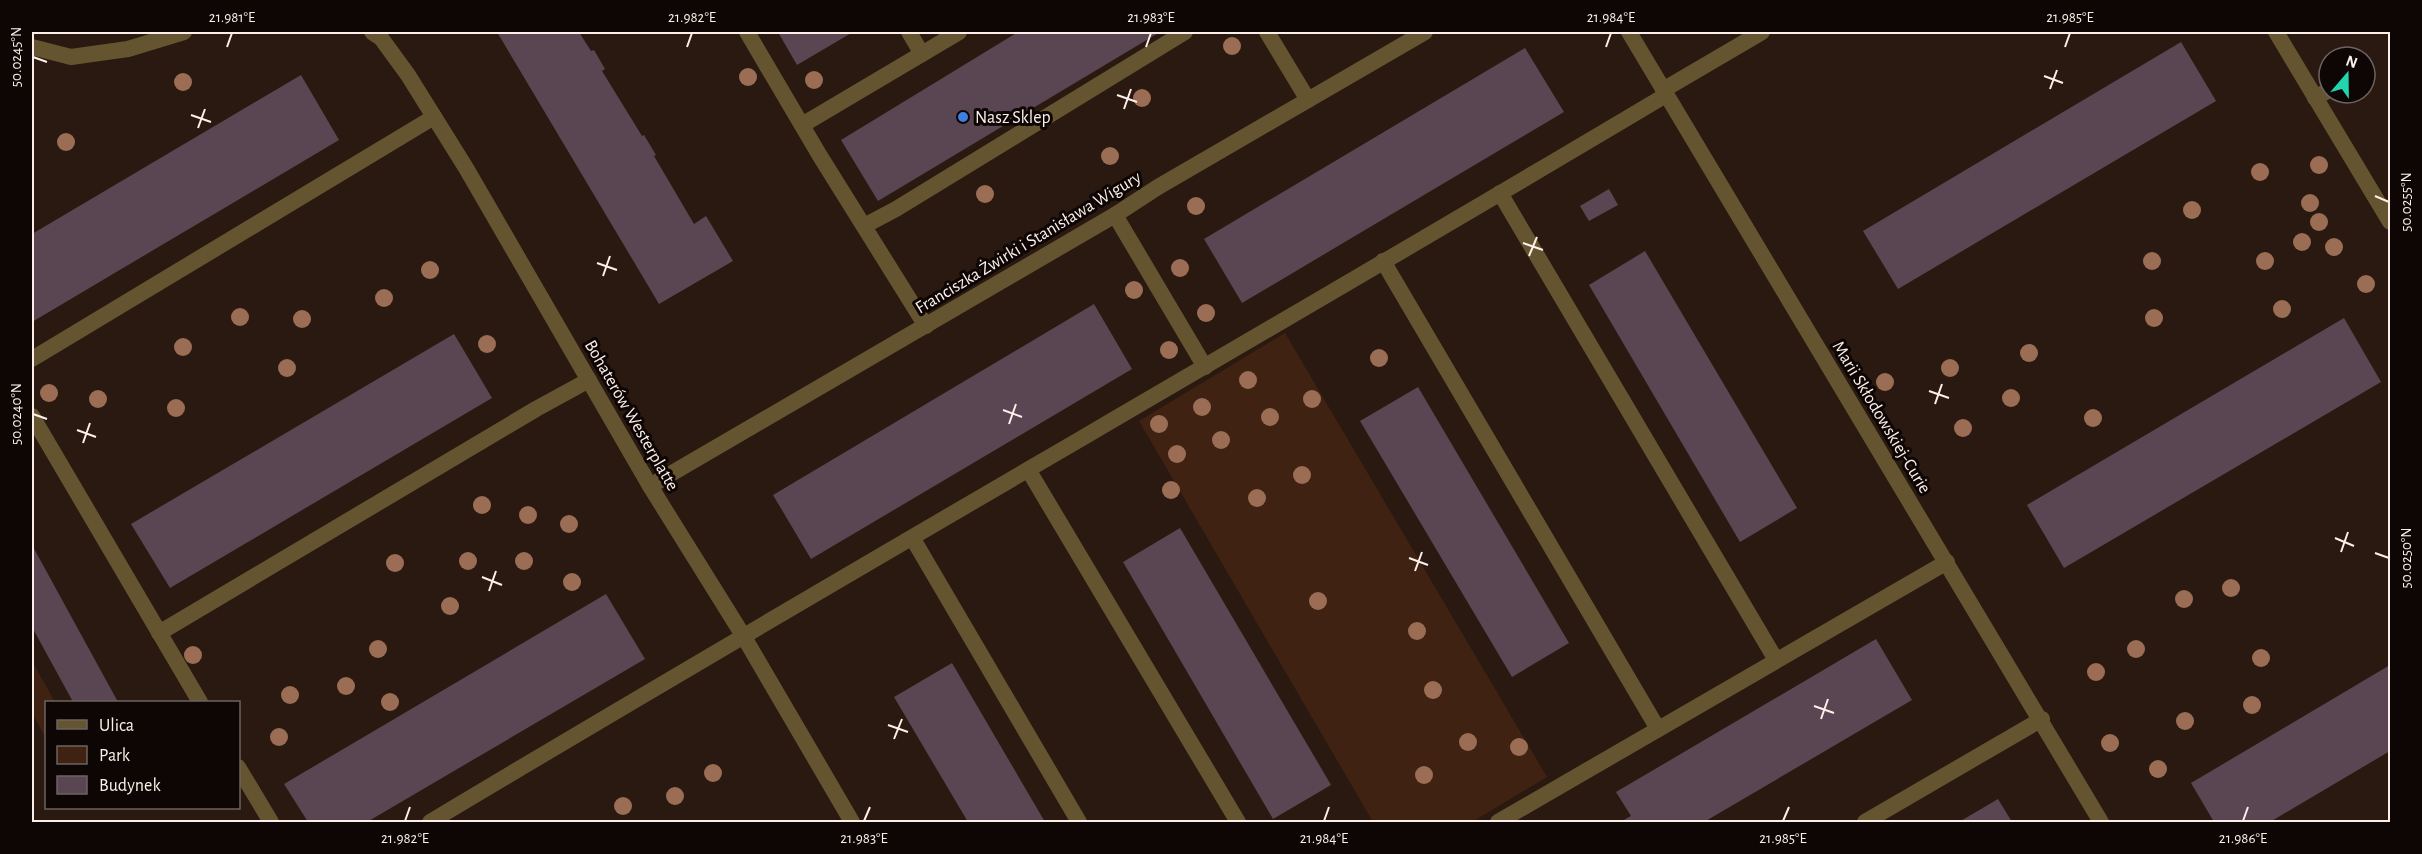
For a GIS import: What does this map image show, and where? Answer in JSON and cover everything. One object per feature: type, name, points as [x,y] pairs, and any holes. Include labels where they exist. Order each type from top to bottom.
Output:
[{"type":"street","points":[[32,47],[71,57],[128,49],[184,32]]},
{"type":"street","name":"Bohaterów Westerplatte","points":[[372,32],[381,38],[408,75],[434,117],[852,822]]},
{"type":"street","points":[[747,32],[926,326]]},
{"type":"street","points":[[909,32],[922,54]]},
{"type":"street","points":[[802,125],[959,32]]},
{"type":"street","points":[[864,226],[896,209],[1185,32]]},
{"type":"street","points":[[1267,32],[1308,100]]},
{"type":"street","name":"Franciszka Żwirki i Stanisława Wigury","points":[[651,486],[1425,32]]},
{"type":"street","name":"Marii Skłodowskiej-Curie","points":[[1629,32],[2042,719],[2101,822]]},
{"type":"street","points":[[430,822],[694,664],[913,539],[1500,193],[1762,32]]},
{"type":"street","points":[[2276,32],[2317,87]]},
{"type":"street","points":[[2328,105],[2391,222]]},
{"type":"street","points":[[32,359],[434,117]]},
{"type":"street","points":[[1500,193],[1776,660]]},
{"type":"street","points":[[1115,215],[1205,367]]},
{"type":"street","points":[[1383,261],[1658,729]]},
{"type":"street","points":[[159,633],[536,409],[589,380]]},
{"type":"street","points":[[32,416],[199,701]]},
{"type":"street","points":[[1029,471],[1238,822]]},
{"type":"street","points":[[913,539],[1080,822]]},
{"type":"street","points":[[1498,822],[1947,562]]},
{"type":"street","points":[[1865,822],[2042,719]]},
{"type":"street","points":[[240,770],[271,822]]},
{"type":"green space","points":[[1285,333],[1547,777],[1472,822],[1373,822],[1139,421]]},
{"type":"green space","points":[[32,661],[54,701],[45,701],[45,737],[32,713]]},
{"type":"building","points":[[497,32],[579,32],[591,51],[594,50],[605,69],[602,71],[642,136],[644,135],[694,224],[706,216],[733,261],[659,304]]},
{"type":"building","points":[[778,32],[853,32],[797,65]]},
{"type":"building","points":[[1018,32],[1160,32],[878,201],[841,140]]},
{"type":"building","points":[[2181,42],[2216,101],[1898,289],[1863,231]]},
{"type":"building","points":[[1525,48],[1564,112],[1242,303],[1204,239]]},
{"type":"building","points":[[301,75],[339,140],[32,322],[32,234]]},
{"type":"building","points":[[1609,189],[1618,205],[1589,221],[1580,206]]},
{"type":"building","points":[[1645,251],[1797,508],[1740,542],[1589,285]]},
{"type":"building","points":[[1094,304],[1132,369],[811,559],[773,495]]},
{"type":"building","points":[[2344,318],[2381,382],[2064,568],[2027,505]]},
{"type":"building","points":[[454,334],[492,398],[170,588],[131,524]]},
{"type":"building","points":[[1418,387],[1569,643],[1512,677],[1360,421]]},
{"type":"building","points":[[1180,528],[1331,785],[1273,819],[1123,562]]},
{"type":"building","points":[[32,545],[117,701],[72,701],[32,627]]},
{"type":"building","points":[[606,594],[645,659],[367,822],[308,822],[284,784]]},
{"type":"building","points":[[1876,639],[1912,700],[1704,822],[1620,822],[1631,816],[1616,792]]},
{"type":"building","points":[[952,663],[1045,822],[968,822],[894,697]]},
{"type":"building","points":[[2390,665],[2390,751],[2270,822],[2214,822],[2191,783]]},
{"type":"building","points":[[1998,799],[2012,822],[1959,822]]},
{"type":"place","name":"Nasz Sklep","points":[[963,117]]}]
